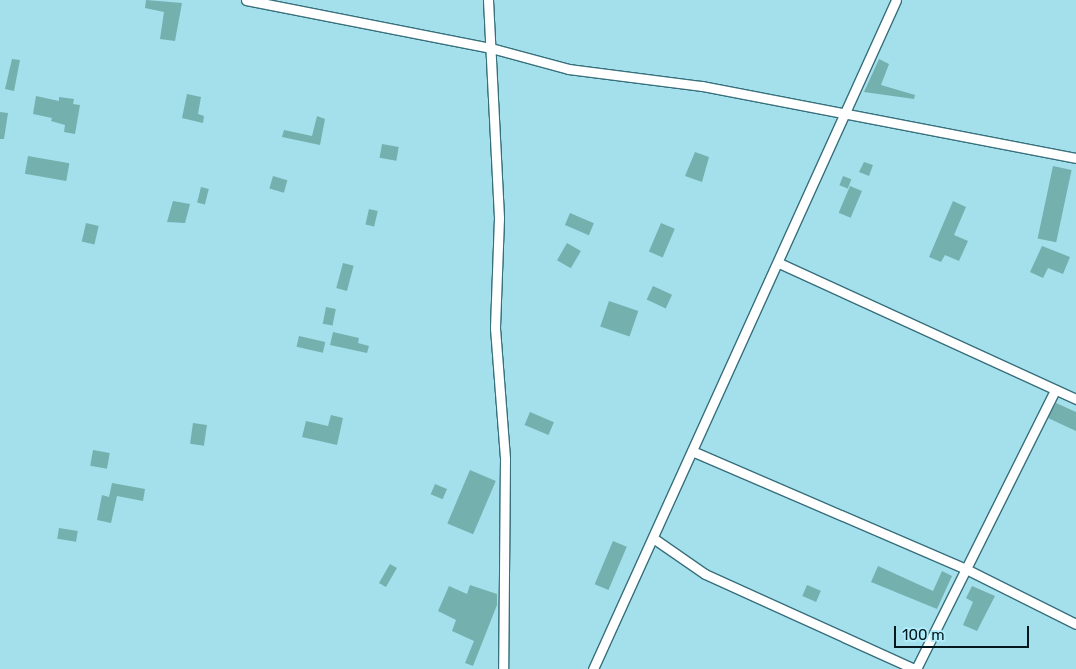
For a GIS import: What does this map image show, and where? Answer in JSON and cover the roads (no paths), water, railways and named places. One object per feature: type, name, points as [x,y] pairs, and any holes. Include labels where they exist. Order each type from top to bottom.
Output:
[{"type":"street","points":[[246,0],[491,48],[569,69],[702,86],[847,111],[1076,158]]},
{"type":"street","points":[[488,0],[499,218],[495,328],[505,459],[503,669]]},
{"type":"street","points":[[593,669],[780,263],[896,0]]},
{"type":"street","points":[[780,263],[1076,399]]},
{"type":"street","points":[[653,538],[705,574],[915,669],[1055,390]]},
{"type":"street","points":[[692,451],[966,569],[1076,624]]}]
